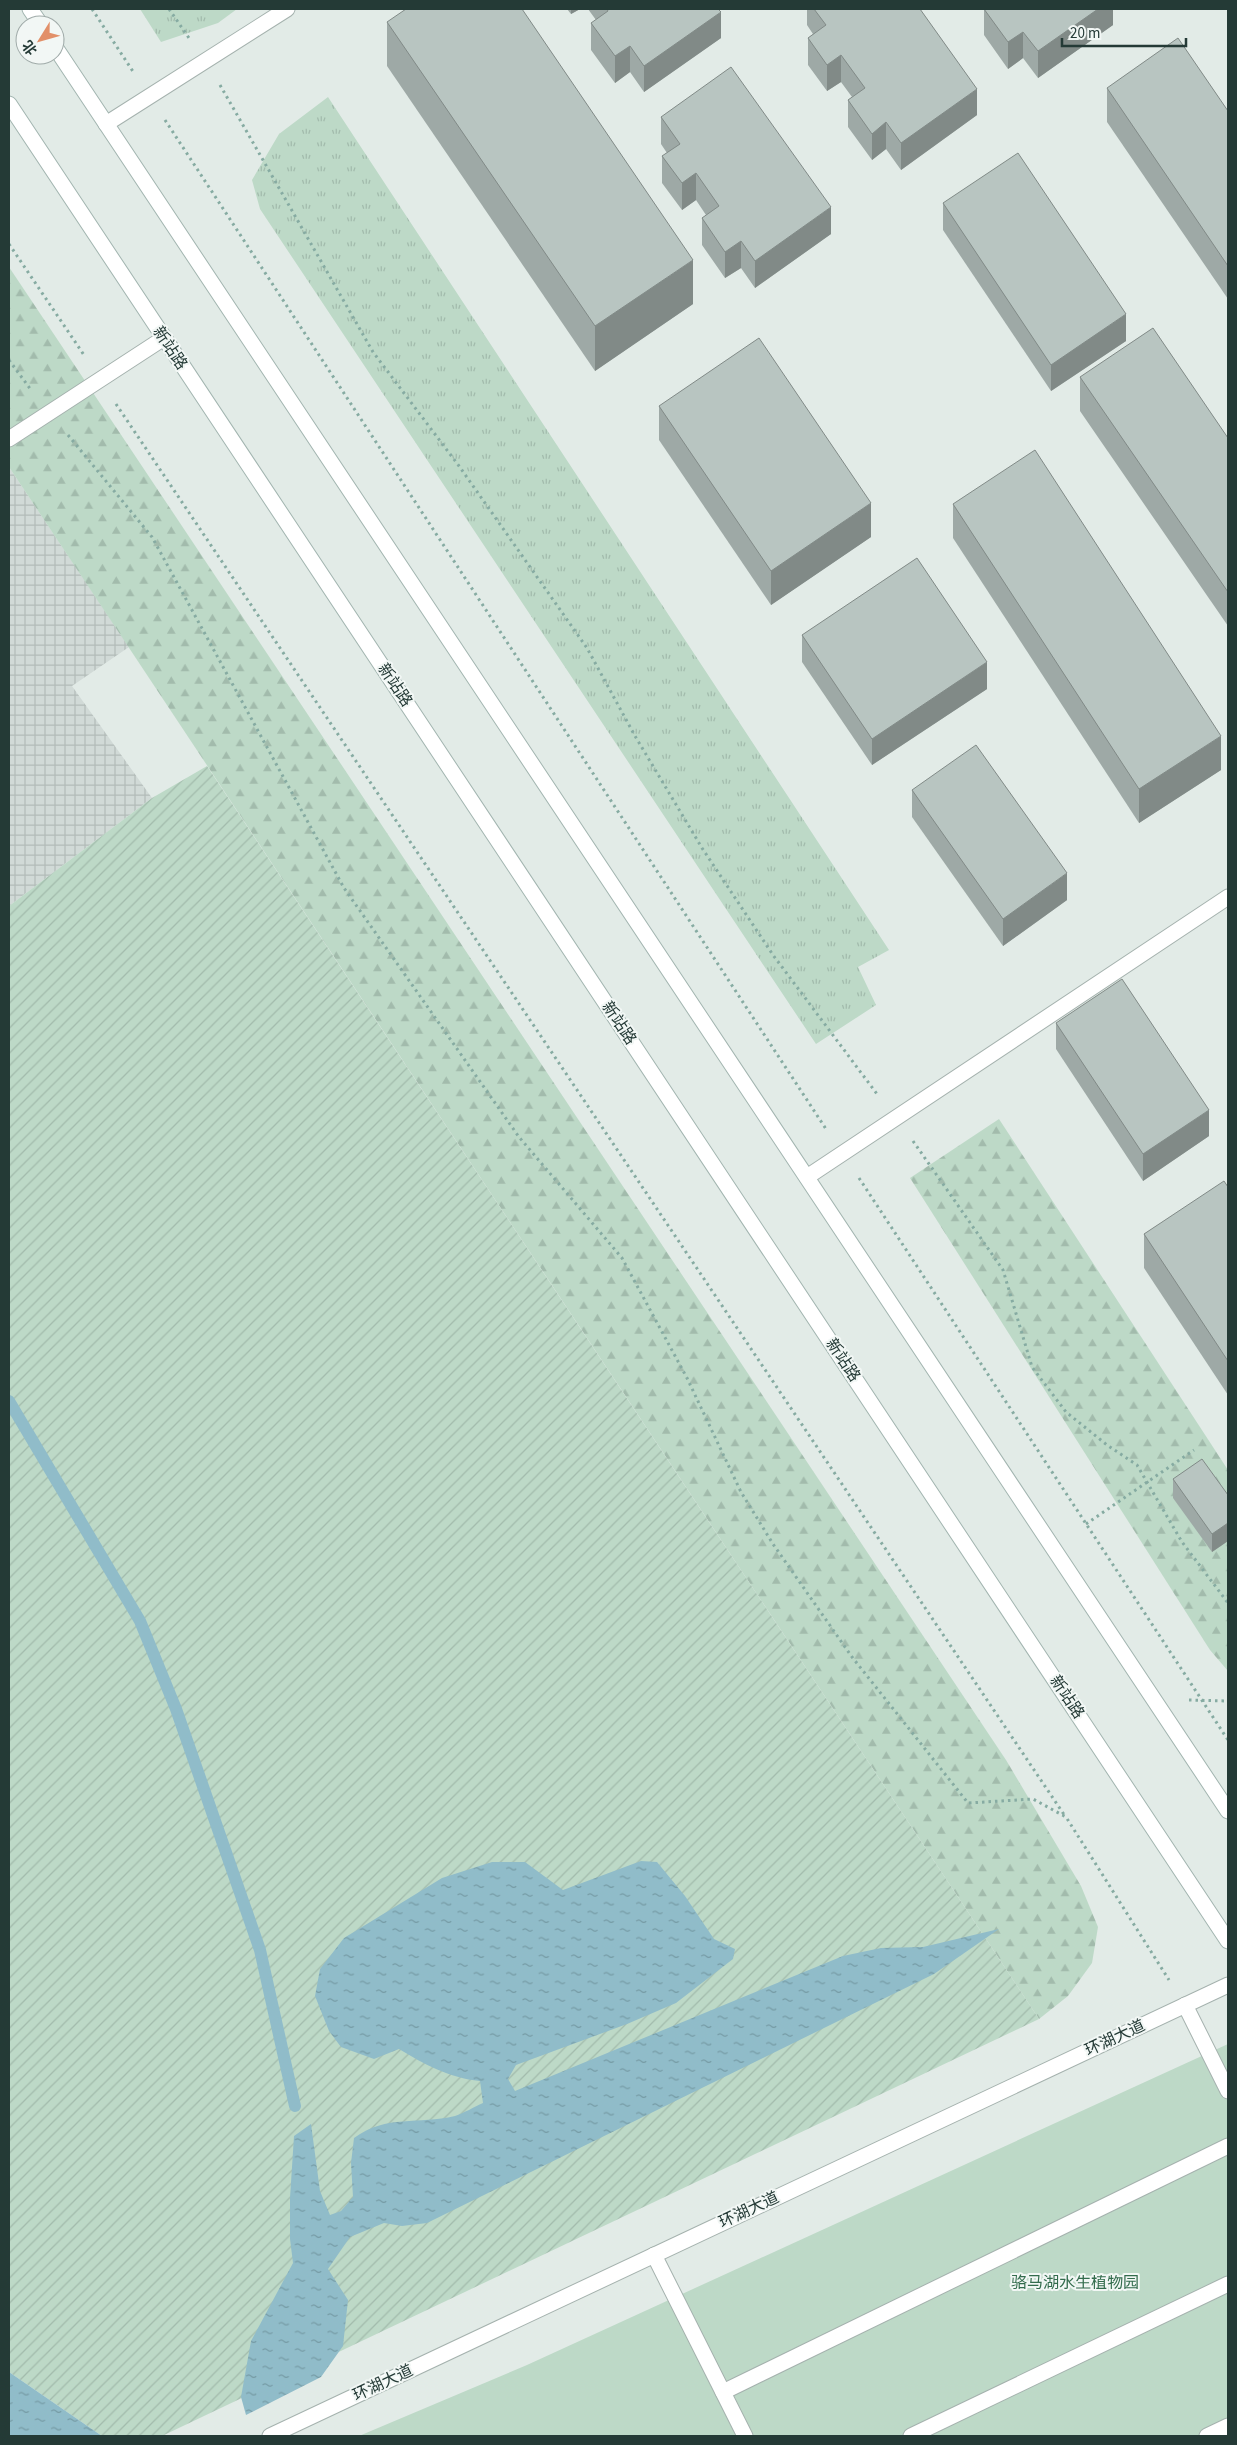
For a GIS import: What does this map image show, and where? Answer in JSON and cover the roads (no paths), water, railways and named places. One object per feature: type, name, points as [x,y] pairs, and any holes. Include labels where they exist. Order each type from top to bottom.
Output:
[{"type":"street","points":[[106,124],[288,9]]},
{"type":"street","points":[[65,61],[1228,1811]]},
{"type":"street","name":"新站路","points":[[9,104],[1228,1941]]},
{"type":"street","points":[[9,439],[164,338]]},
{"type":"street","points":[[806,1177],[1228,898]]},
{"type":"street","name":"环湖大道","points":[[270,2436],[1228,1985]]},
{"type":"street","points":[[1185,2005],[1228,2091]]},
{"type":"street","points":[[723,2392],[1228,2146]]},
{"type":"street","points":[[654,2255],[745,2436]]},
{"type":"street","points":[[911,2436],[1228,2284]]},
{"type":"street","points":[[1207,2436],[1228,2426]]},
{"type":"water","points":[[641,1861],[657,1862],[685,1896],[714,1939],[735,1949],[733,1959],[676,2003],[627,2024],[516,2065],[508,2079],[515,2091],[843,1956],[881,1948],[923,1947],[999,1929],[934,1974],[427,2223],[402,2226],[384,2223],[350,2237],[328,2269],[348,2300],[343,2346],[321,2377],[246,2415],[241,2397],[251,2341],[293,2263],[290,2239],[290,2198],[294,2136],[311,2124],[320,2191],[330,2215],[341,2211],[353,2197],[351,2163],[354,2138],[378,2126],[403,2121],[441,2119],[455,2116],[483,2103],[480,2081],[447,2074],[399,2049],[374,2059],[341,2047],[329,2031],[315,1996],[320,1969],[344,1938],[442,1878],[492,1862],[525,1862],[563,1890]]},
{"type":"water","points":[[9,2372],[102,2436],[9,2436]]},
{"type":"waterway","points":[[9,1401],[140,1621],[176,1709],[260,1950],[295,2106]]},
{"type":"park label","name":"骆马湖水生植物园","points":[[1075,2283]]}]
